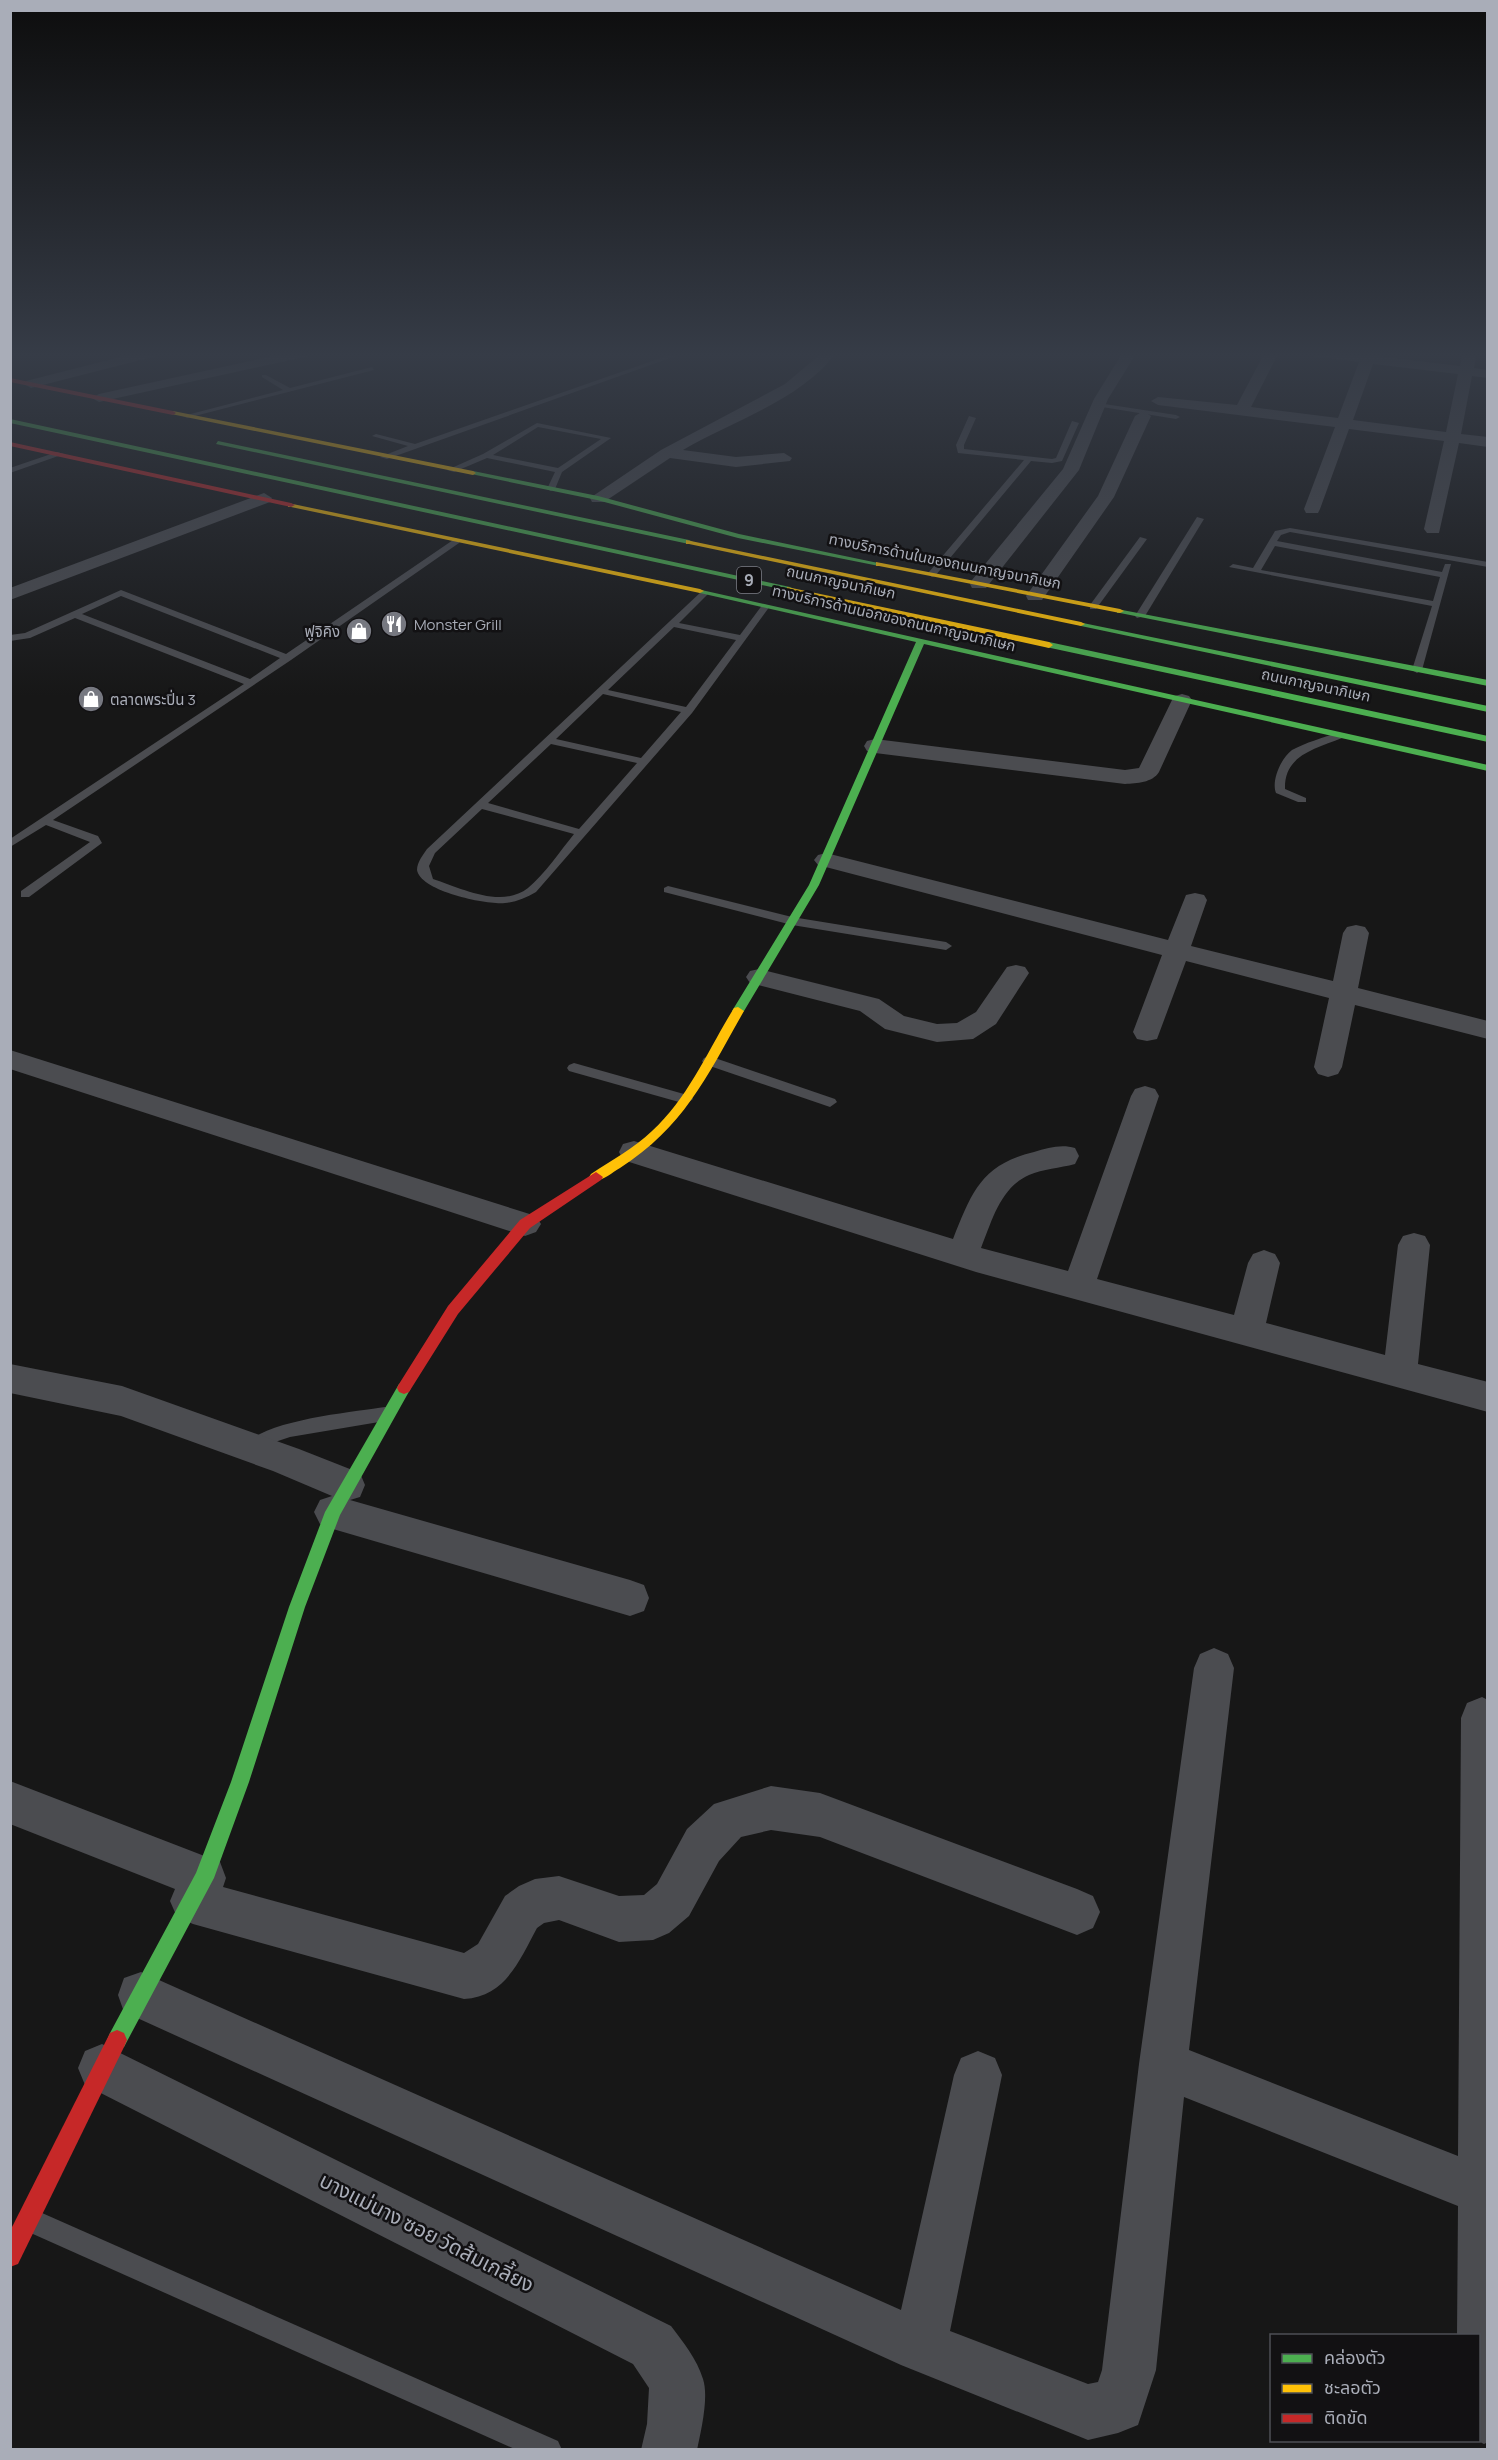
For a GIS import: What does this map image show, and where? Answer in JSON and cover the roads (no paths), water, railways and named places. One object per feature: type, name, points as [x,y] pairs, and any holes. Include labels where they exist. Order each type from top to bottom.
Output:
[{"type":"main road","name":"ทางบริการด้านนอกของถนนกาญจนาภิเษก","points":[[119,467],[456,541],[728,597],[1488,768]]},
{"type":"main road","points":[[169,467],[532,546],[728,597]]},
{"type":"main road","name":"ถนนกาญจนาภิเษก","points":[[223,467],[1488,739]]},
{"type":"main road","name":"ถนนกาญจนาภิเษก","points":[[333,467],[1488,709]]},
{"type":"main road","points":[[390,467],[738,536]]},
{"type":"main road","name":"ทางบริการด้านในของถนนกาญจนาภิเษก","points":[[435,467],[598,498],[738,536],[1488,683]]},
{"type":"main road","points":[[10,2256],[102,2068],[199,1890],[240,1782],[297,1607],[340,1498],[387,1414],[453,1310],[525,1224],[634,1152],[663,1128],[686,1100],[826,860],[921,641]]},
{"type":"street","points":[[598,498],[646,467]]},
{"type":"street","points":[[979,584],[1040,512],[1072,467]]},
{"type":"street","points":[[1035,596],[1106,497],[1120,467]]},
{"type":"street","points":[[1312,509],[1329,467]]},
{"type":"street","points":[[1433,529],[1447,467]]},
{"type":"street","points":[[10,595],[264,498]]},
{"type":"street","points":[[875,746],[1125,777],[1139,776],[1148,772],[1182,700]]},
{"type":"street","points":[[826,860],[1488,1030]]},
{"type":"street","points":[[1147,1032],[1195,900]]},
{"type":"street","points":[[1328,1067],[1356,933]]},
{"type":"street","points":[[759,977],[869,1005],[895,1023],[937,1034],[963,1032],[986,1018],[1016,974]]},
{"type":"street","points":[[10,1059],[525,1224]]},
{"type":"street","points":[[1078,1288],[1145,1096]]},
{"type":"street","points":[[634,1152],[1078,1288],[1247,1331],[1488,1397]]},
{"type":"street","points":[[962,1254],[993,1186],[1003,1176],[1018,1167],[1064,1156]]},
{"type":"street","points":[[1401,1373],[1414,1245]]},
{"type":"street","points":[[1247,1331],[1264,1263]]},
{"type":"street","points":[[10,1378],[122,1401],[253,1448],[340,1498],[630,1598]]},
{"type":"street","points":[[141,1995],[920,2346],[1088,2412],[1118,2405],[1129,2370],[1163,2064],[1214,1668]]},
{"type":"street","points":[[1482,1718],[1486,2193],[1484,2416]]},
{"type":"street","points":[[10,1802],[199,1890],[464,1976],[477,1975],[494,1960],[521,1912],[535,1902],[559,1898],[619,1919],[653,1917],[673,1900],[703,1845],[729,1819],[771,1808],[820,1815],[1077,1912]]},
{"type":"street","points":[[1163,2064],[1486,2193]]},
{"type":"street","name":"บางแม่นาง ซอย วัดส้มเกลี้ยง","points":[[102,2068],[652,2345],[677,2381],[675,2424],[669,2450]]},
{"type":"street","points":[[920,2346],[978,2075]]},
{"type":"lane","points":[[451,470],[459,467]]},
{"type":"lane","points":[[539,467],[559,471]]},
{"type":"lane","points":[[551,489],[559,471],[565,467]]},
{"type":"lane","points":[[932,574],[1022,467]]},
{"type":"lane","points":[[1140,616],[1200,519]]},
{"type":"lane","points":[[1256,571],[1278,533],[1290,530],[1488,565]]},
{"type":"lane","points":[[1093,607],[1143,539]]},
{"type":"lane","points":[[10,844],[288,658],[456,541]]},
{"type":"lane","points":[[1272,543],[1445,575]]},
{"type":"lane","points":[[1417,670],[1451,558]]},
{"type":"lane","points":[[1233,567],[1436,604]]},
{"type":"lane","points":[[10,638],[27,636],[121,593],[288,658]]},
{"type":"lane","points":[[705,593],[431,851],[423,864],[423,874],[429,881],[493,901],[507,901],[522,897],[532,890],[688,711],[766,606]]},
{"type":"lane","points":[[74,614],[251,683]]},
{"type":"lane","points":[[672,624],[742,638]]},
{"type":"lane","points":[[601,691],[688,711]]},
{"type":"lane","points":[[1302,800],[1281,791],[1279,785],[1290,758],[1295,753],[1338,736]]},
{"type":"lane","points":[[549,740],[644,762]]},
{"type":"lane","points":[[480,805],[582,833]]},
{"type":"lane","points":[[26,894],[96,843],[94,838],[44,821]]},
{"type":"lane","points":[[668,890],[792,921],[946,946]]},
{"type":"lane","points":[[709,1061],[830,1102]]},
{"type":"lane","points":[[574,1068],[686,1100]]},
{"type":"lane","points":[[253,1448],[273,1435],[290,1430],[387,1414]]},
{"type":"lane","points":[[29,2219],[549,2450]]},
{"type":"place","name":"Monster Grill","points":[[394,624]]},
{"type":"place","name":"ฟูจิคิง","points":[[359,631]]},
{"type":"place","name":"ตลาดพระปิ่น 3","points":[[91,699]]}]
